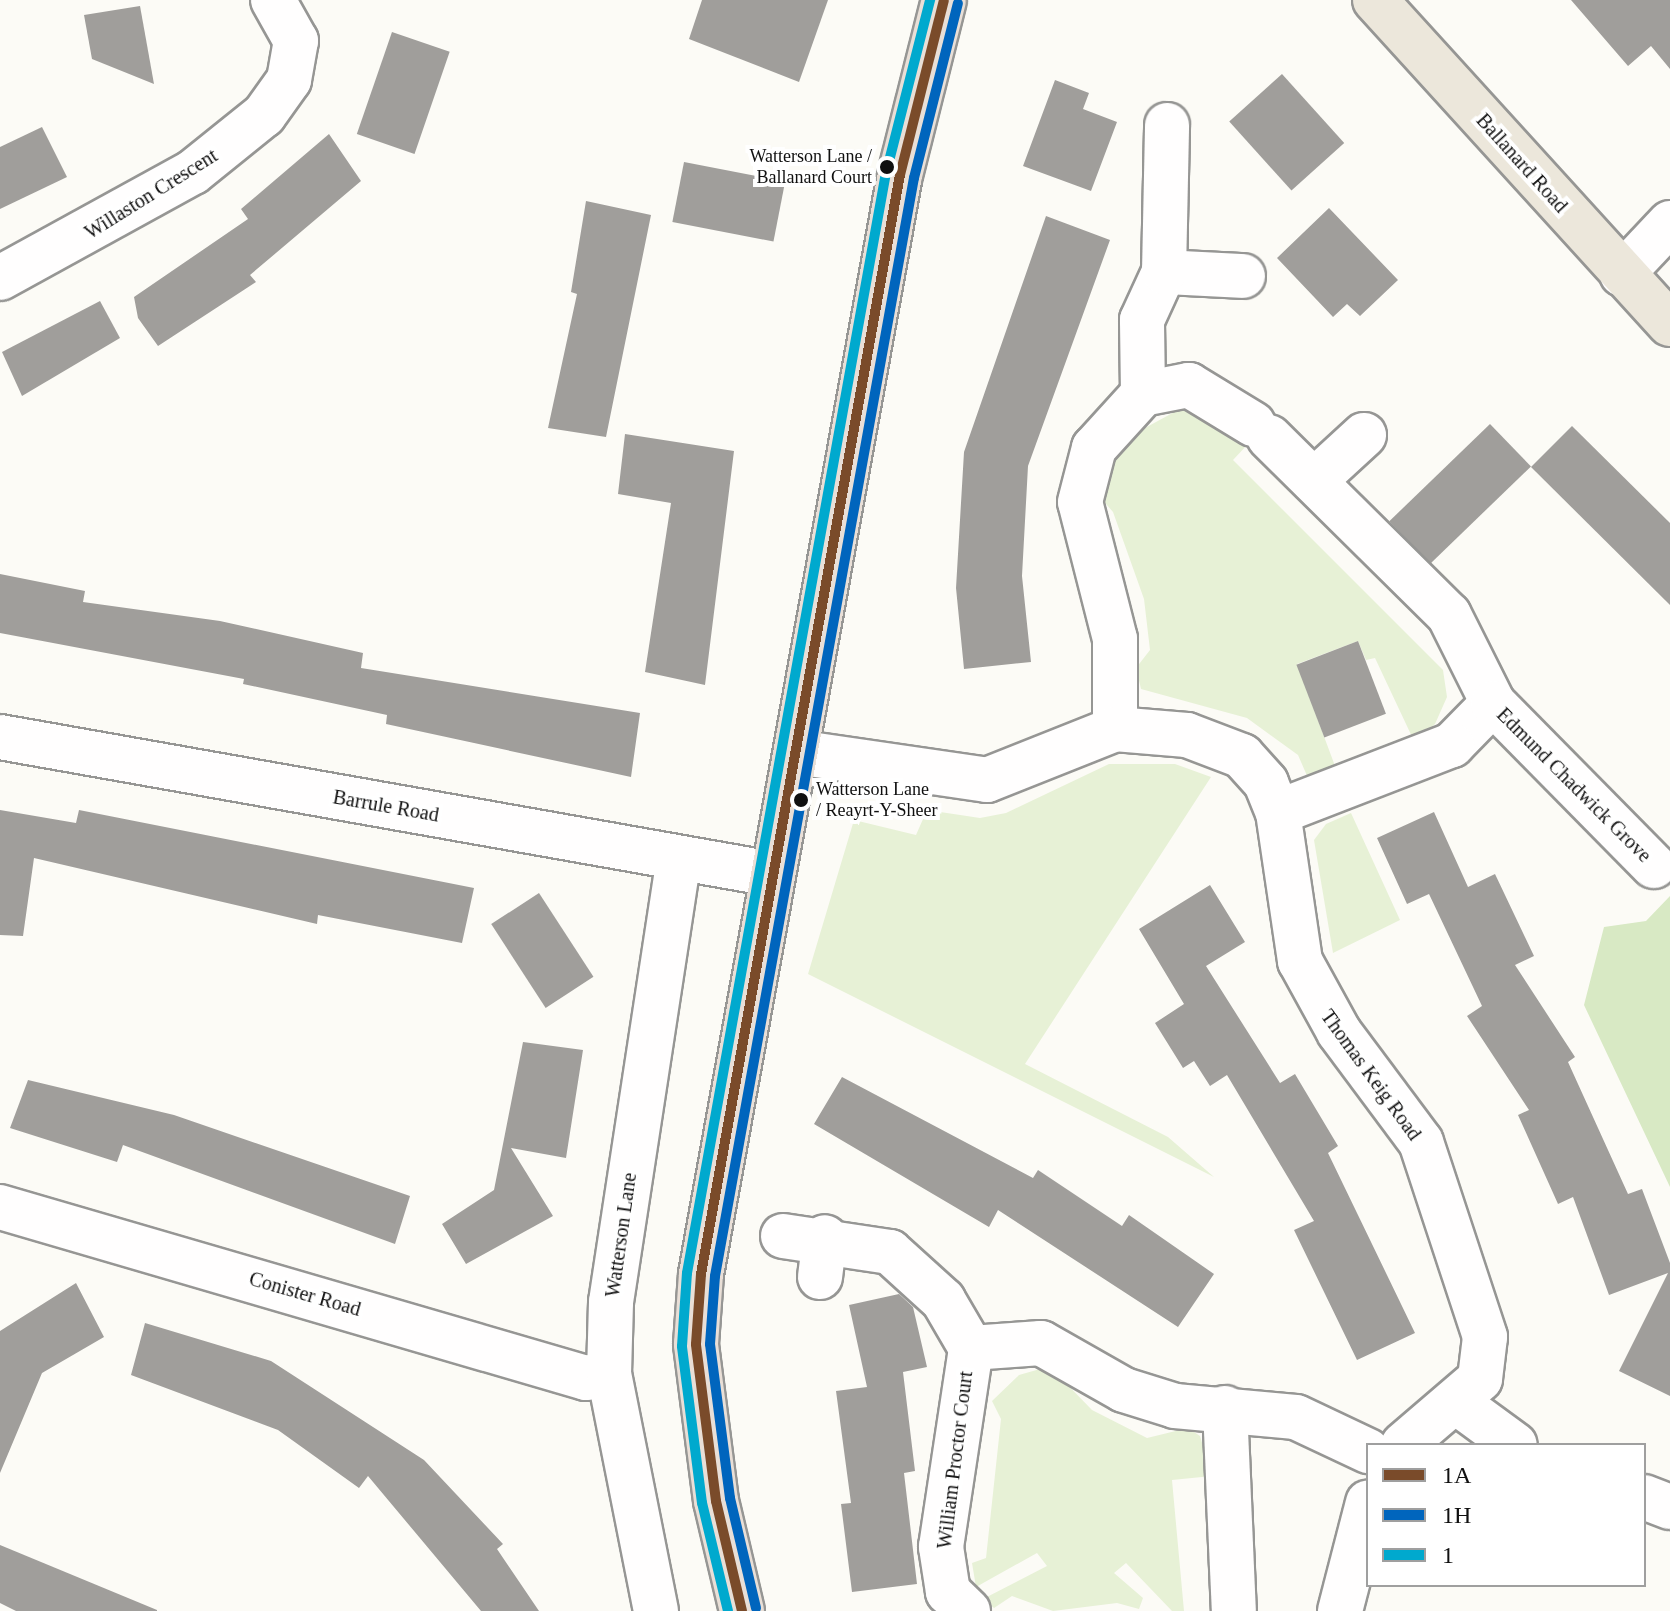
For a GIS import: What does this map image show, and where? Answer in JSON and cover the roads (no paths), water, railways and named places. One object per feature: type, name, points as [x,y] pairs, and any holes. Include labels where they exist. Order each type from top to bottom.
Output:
[{"type":"highway","points":[[742,1611],[716,1501],[697,1311],[772,874],[900,175],[944,0]]},
{"type":"main road","name":"Ballanard Road","points":[[1375,0],[1670,324]]},
{"type":"street","name":"Willaston Crescent","points":[[0,278],[193,172],[264,115],[289,80],[296,41],[273,0]]},
{"type":"street","points":[[1115,729],[1115,639],[1080,502],[1094,448],[1143,394],[1142,320],[1164,272],[1167,125]]},
{"type":"street","points":[[1622,274],[1670,223]]},
{"type":"street","points":[[1164,272],[1243,276]]},
{"type":"street","name":"Edmund Chadwick Grove","points":[[1143,394],[1189,385],[1261,430],[1449,615],[1493,703],[1654,866]]},
{"type":"street","points":[[1314,481],[1364,435]]},
{"type":"street","name":"Edmund Chadwick Grove","points":[[1278,812],[1452,745],[1493,703]]},
{"type":"street","name":"Thomas Keig Road","points":[[796,752],[987,780],[1115,729],[1217,743],[1250,765],[1278,812],[1300,961],[1339,1032],[1421,1142],[1485,1337],[1480,1379],[1459,1404],[1406,1443]]},
{"type":"street","name":"Barrule Road","points":[[0,737],[772,874]]},
{"type":"street","name":"Watterson Lane","points":[[656,1611],[609,1374],[611,1302],[679,858]]},
{"type":"street","name":"Conister Road","points":[[0,1207],[586,1378],[609,1374]]},
{"type":"street","name":"William Proctor Court","points":[[809,1250],[890,1252],[943,1300],[971,1348],[941,1547],[948,1592],[968,1611]]},
{"type":"street","name":"William Proctor Court","points":[[971,1348],[1041,1343],[1124,1390],[1175,1406],[1225,1408],[1296,1417],[1366,1450]]},
{"type":"street","points":[[1459,1404],[1512,1443]]},
{"type":"street","points":[[1225,1408],[1234,1611]]},
{"type":"street","points":[[1646,1498],[1670,1507]]},
{"type":"street","points":[[1340,1611],[1366,1511]]},
{"type":"place","name":"Watterson Lane / Ballanard Court","points":[[887,167]]},
{"type":"place","name":"Watterson Lane / Reayrt-Y-Sheer","points":[[801,800]]}]
